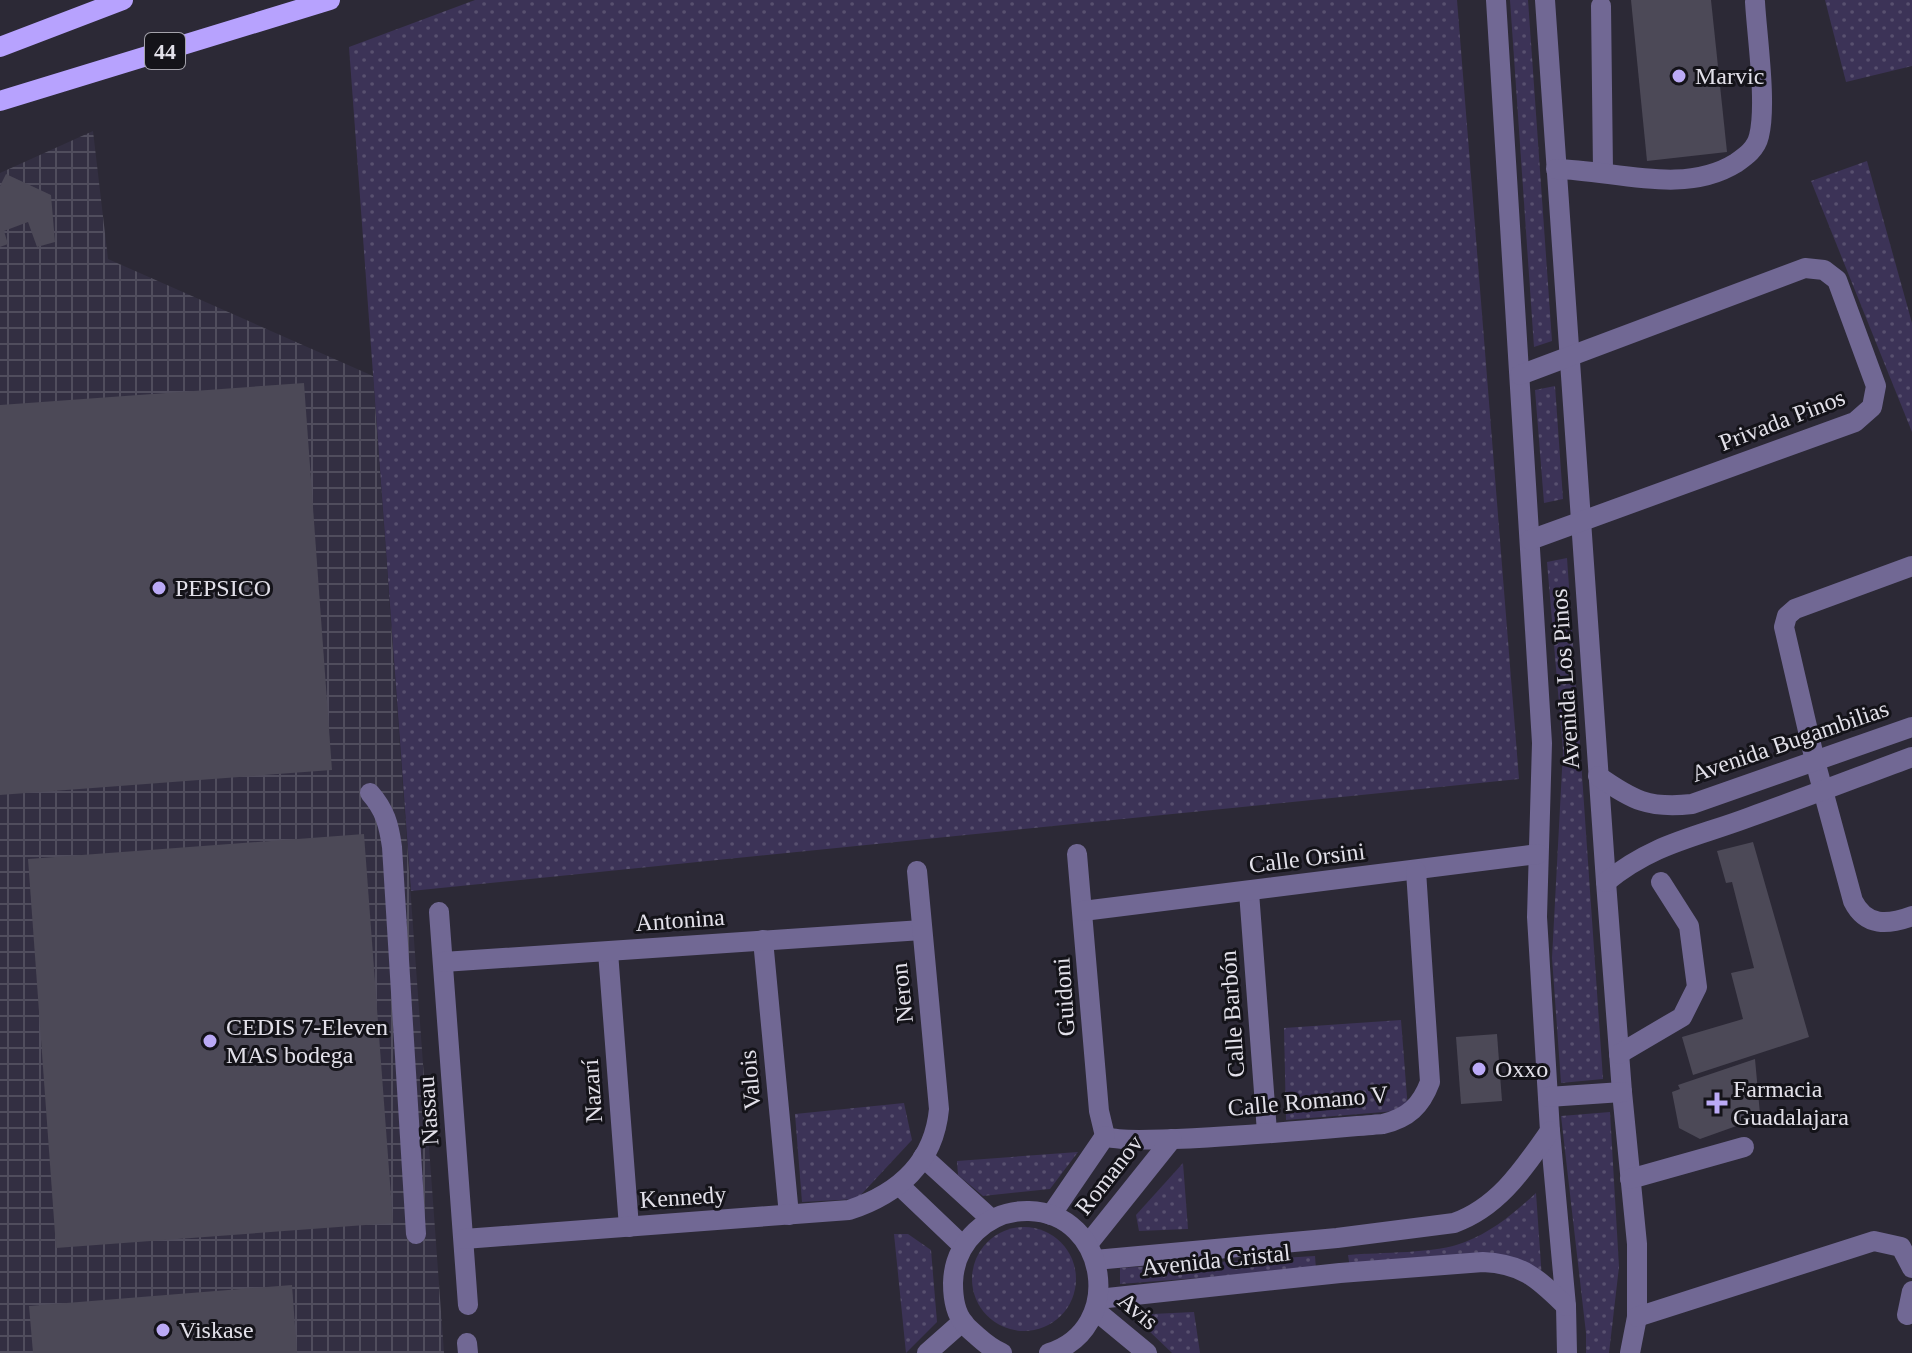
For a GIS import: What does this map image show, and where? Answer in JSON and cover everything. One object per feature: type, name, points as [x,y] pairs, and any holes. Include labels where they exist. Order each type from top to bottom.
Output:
[{"type":"main road","points":[[0,47],[82,7],[123,0]]},
{"type":"main road","name":"44","points":[[0,101],[330,0]]},
{"type":"street","name":"Avenida Los Pinos","points":[[1496,0],[1542,743],[1537,917],[1567,1353]]},
{"type":"street","name":"Avenida Los Pinos","points":[[1545,0],[1598,776],[1637,1244],[1637,1317],[1630,1353]]},
{"type":"street","points":[[1556,169],[1603,171],[1647,179],[1684,179],[1712,173],[1749,154],[1759,138],[1762,112],[1755,2]]},
{"type":"street","points":[[1601,6],[1603,171]]},
{"type":"street","name":"Privada Pinos","points":[[1569,357],[1795,271],[1815,268],[1831,274],[1841,287],[1876,386],[1872,407],[1855,422],[1580,523]]},
{"type":"street","points":[[1520,375],[1569,357]]},
{"type":"street","points":[[1530,540],[1580,523]]},
{"type":"street","points":[[1912,566],[1795,609],[1787,616],[1784,627],[1815,761],[1853,901],[1865,917],[1876,922],[1891,923],[1912,916]]},
{"type":"street","name":"Avenida Bugambilias","points":[[1598,776],[1634,799],[1660,806],[1692,804],[1912,727]]},
{"type":"street","points":[[1606,882],[1630,862],[1663,846],[1912,757]]},
{"type":"street","points":[[370,793],[383,808],[392,847],[416,1234]]},
{"type":"street","name":"Guidoni","points":[[1077,854],[1099,1111],[1105,1136]]},
{"type":"street","name":"Calle Orsini","points":[[1083,911],[1538,854]]},
{"type":"street","name":"Neron","points":[[917,871],[939,1109]]},
{"type":"street","name":"Calle Romano V","points":[[1105,1136],[1118,1140],[1172,1139],[1383,1124],[1399,1120],[1424,1099],[1430,1082],[1430,1052],[1416,871]]},
{"type":"street","points":[[1619,1054],[1682,1017],[1697,987],[1689,926],[1661,882]]},
{"type":"street","name":"Calle Barbón","points":[[1249,892],[1267,1132]]},
{"type":"street","name":"Nassau","points":[[439,912],[468,1305]]},
{"type":"street","name":"Antonina","points":[[443,962],[922,930]]},
{"type":"street","name":"Valois","points":[[763,940],[789,1215]]},
{"type":"street","name":"Nazarí","points":[[608,952],[629,1227]]},
{"type":"street","points":[[1548,1097],[1622,1092]]},
{"type":"street","name":"Kennedy","points":[[464,1239],[849,1210],[884,1197],[899,1185],[933,1141],[939,1109]]},
{"type":"street","name":"Avenida Cristal","points":[[1092,1252],[1337,1238],[1436,1227],[1470,1217],[1489,1206],[1507,1189],[1550,1131]]},
{"type":"street","name":"Romanov","points":[[1051,1215],[1105,1136]]},
{"type":"street","name":"Romanov","points":[[1092,1252],[1172,1139]]},
{"type":"street","points":[[1630,1179],[1744,1147]]},
{"type":"street","points":[[923,1157],[991,1219]]},
{"type":"street","points":[[899,1185],[963,1246]]},
{"type":"street","points":[[994,1352],[962,1322],[953,1297],[953,1271],[970,1235],[991,1219],[1020,1211],[1051,1215],[1072,1227],[1092,1252],[1099,1279],[1096,1305],[1078,1347],[1049,1353]]},
{"type":"street","points":[[1337,1238],[1340,1273]]},
{"type":"street","points":[[1637,1317],[1874,1241],[1901,1247],[1912,1268]]},
{"type":"street","name":"Avenida Cristal","points":[[1096,1305],[1340,1273],[1483,1262],[1506,1264],[1528,1272],[1566,1306]]},
{"type":"street","points":[[1907,1315],[1912,1291]]},
{"type":"street","name":"Avis","points":[[1096,1305],[1147,1353]]},
{"type":"street","points":[[927,1353],[962,1322]]},
{"type":"shaded area","points":[[475,0],[1457,0],[1519,779],[411,891],[349,47]]},
{"type":"shaded area","points":[[1510,0],[1528,0],[1552,341],[1534,347]]},
{"type":"shaded area","points":[[1825,0],[1912,0],[1912,66],[1846,82]]},
{"type":"shaded area","points":[[93,131],[108,259],[373,376],[444,1353],[0,1353],[0,173]]},
{"type":"shaded area","points":[[1867,161],[1912,323],[1912,432],[1811,181]]},
{"type":"shaded area","points":[[1555,386],[1563,499],[1544,503],[1535,390]]},
{"type":"shaded area","points":[[1567,558],[1603,1079],[1561,1083],[1552,958],[1563,751],[1547,562]]},
{"type":"shaded area","points":[[1401,1020],[1408,1110],[1286,1120],[1284,1028]]},
{"type":"shaded area","points":[[904,1103],[912,1140],[857,1199],[802,1202],[795,1114]]},
{"type":"shaded area","points":[[1610,1112],[1619,1267],[1609,1353],[1586,1353],[1561,1116]]},
{"type":"shaded area","points":[[1078,1152],[1050,1189],[983,1196],[958,1175],[957,1161]]},
{"type":"shaded area","points":[[1183,1163],[1188,1229],[1139,1231],[1136,1215]]},
{"type":"shaded area","points":[[1536,1193],[1542,1279],[1520,1261],[1350,1268],[1348,1255],[1424,1251],[1475,1238],[1494,1227]]},
{"type":"shaded area","points":[[1024,1227],[1044,1231],[1061,1242],[1072,1259],[1076,1279],[1072,1299],[1061,1316],[1044,1327],[1024,1331],[1004,1327],[987,1316],[976,1299],[972,1279],[976,1259],[987,1242],[1004,1231]]},
{"type":"shaded area","points":[[894,1234],[908,1234],[931,1250],[937,1322],[906,1353]]},
{"type":"shaded area","points":[[1315,1256],[1316,1269],[1120,1284],[1120,1268]]},
{"type":"shaded area","points":[[1194,1312],[1200,1353],[1172,1353],[1147,1329],[1152,1314]]},
{"type":"building","name":"Marvic","points":[[1631,0],[1711,0],[1727,152],[1647,161]]},
{"type":"building","points":[[6,174],[51,195],[55,242],[37,247],[28,222],[4,231],[8,244],[0,247],[0,186]]},
{"type":"building","name":"PEPSICO","points":[[304,383],[332,770],[0,795],[0,405]]},
{"type":"building","name":"CEDIS 7-Eleven MAS bodega","points":[[364,834],[393,1223],[56,1248],[28,859]]},
{"type":"building","points":[[1753,842],[1809,1037],[1693,1075],[1682,1037],[1743,1019],[1731,973],[1754,968],[1732,882],[1726,883],[1717,851]]},
{"type":"building","name":"Oxxo","points":[[1497,1034],[1502,1101],[1461,1104],[1456,1037]]},
{"type":"building","name":"Farmacia Guadalajara","points":[[1755,1059],[1760,1114],[1741,1119],[1742,1124],[1700,1139],[1679,1128],[1672,1092],[1680,1089],[1678,1085]]},
{"type":"building","name":"Viskase","points":[[292,1285],[297,1353],[33,1353],[29,1306]]},
{"type":"place","name":"Marvic","points":[[1679,76]]},
{"type":"place","name":"PEPSICO","points":[[159,588]]},
{"type":"place","name":"CEDIS 7-Eleven MAS bodega","points":[[210,1041]]},
{"type":"place","name":"Oxxo","points":[[1479,1069]]},
{"type":"place","name":"Farmacia Guadalajara","points":[[1717,1103]]},
{"type":"place","name":"Viskase","points":[[163,1330]]}]
